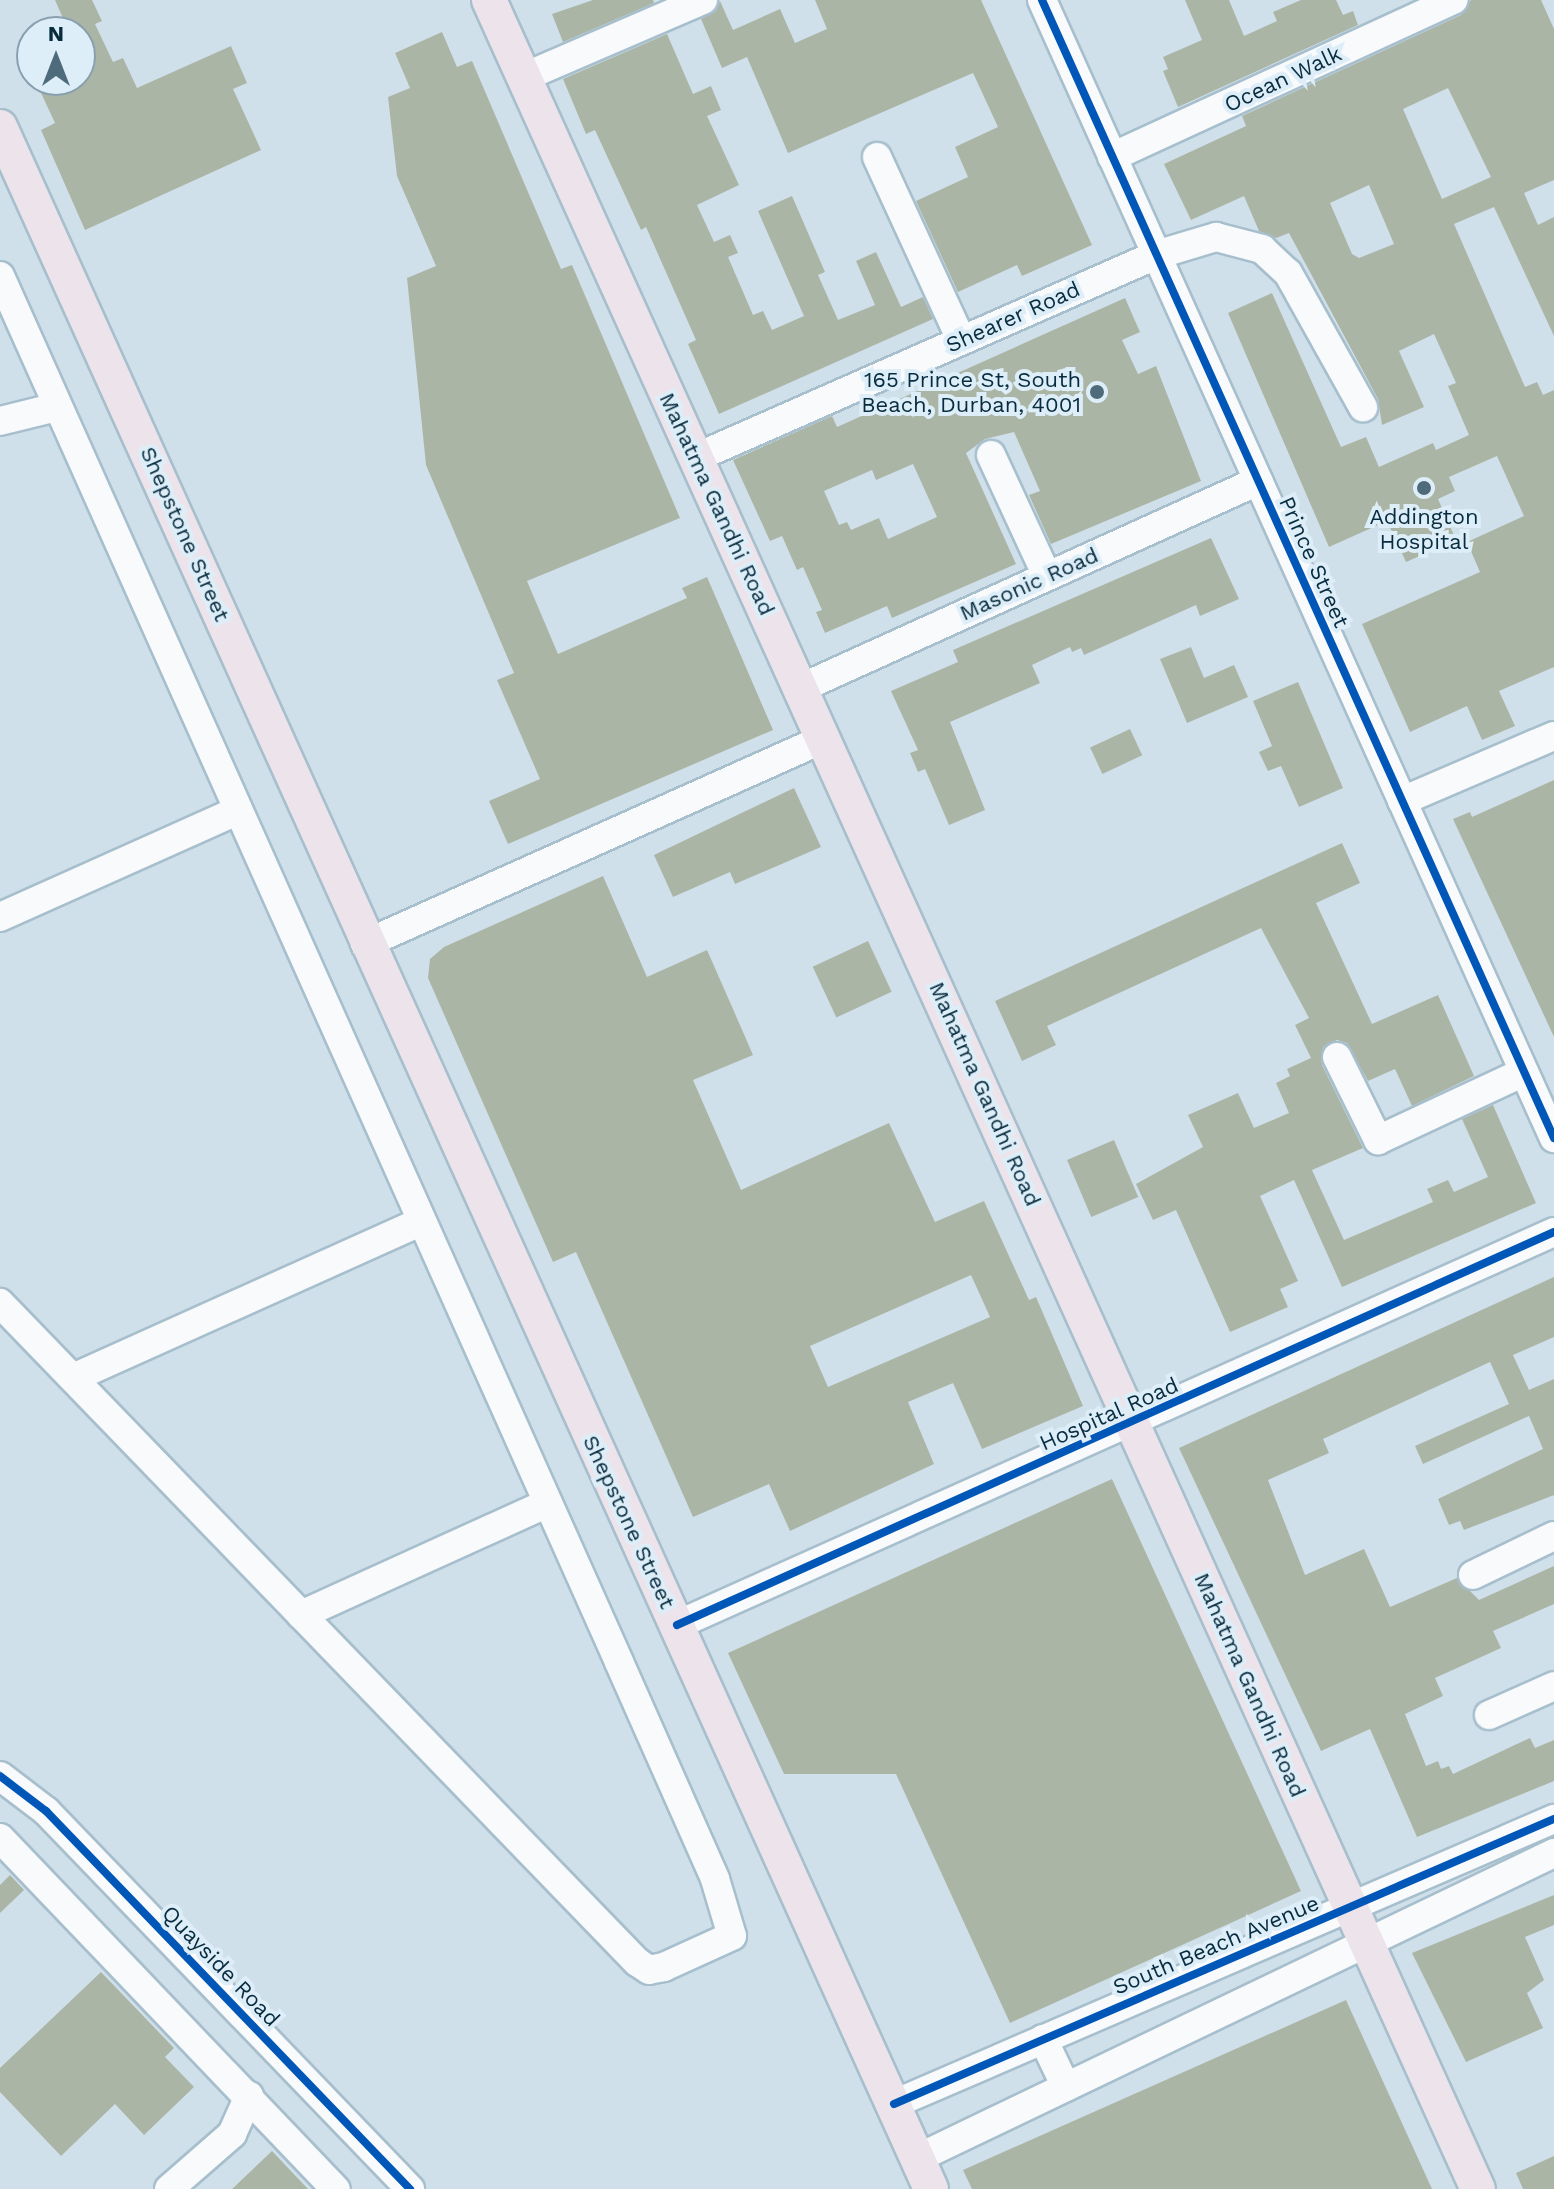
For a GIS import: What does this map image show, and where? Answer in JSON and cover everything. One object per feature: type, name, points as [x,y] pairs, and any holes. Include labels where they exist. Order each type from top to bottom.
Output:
[{"type":"main road","name":"Mahatma Gandhi Road","points":[[489,0],[1478,2189]]},
{"type":"main road","name":"Shepstone Street","points":[[0,127],[365,944],[931,2189]]},
{"type":"street","points":[[524,77],[703,0]]},
{"type":"street","name":"Prince Street","points":[[1042,0],[1554,1138]]},
{"type":"street","name":"Ocean Walk","points":[[1112,157],[1454,0]]},
{"type":"street","points":[[877,157],[961,340]]},
{"type":"street","name":"Shearer Road","points":[[695,458],[1156,255],[1226,236],[1273,256],[1363,407]]},
{"type":"street","points":[[0,276],[548,1503],[730,1917],[732,1936],[664,1967],[649,1970],[637,1962],[0,1303]]},
{"type":"street","points":[[0,421],[57,407]]},
{"type":"street","points":[[991,455],[1047,576]]},
{"type":"street","name":"Masonic Road","points":[[801,688],[1258,481]]},
{"type":"street","points":[[1402,801],[1554,736]]},
{"type":"street","points":[[365,944],[823,739]]},
{"type":"street","points":[[0,917],[237,811]]},
{"type":"street","points":[[1337,1057],[1378,1140],[1524,1072]]},
{"type":"street","points":[[73,1378],[420,1222]]},
{"type":"street","name":"Hospital Road","points":[[677,1625],[1554,1232]]},
{"type":"street","points":[[301,1615],[548,1503]]},
{"type":"street","points":[[1473,1575],[1554,1536]]},
{"type":"street","points":[[1489,1715],[1554,1686]]},
{"type":"street","name":"Quayside Road","points":[[0,1776],[46,1811],[410,2189]]},
{"type":"street","name":"South Beach Avenue","points":[[894,2104],[1554,1819]]},
{"type":"street","points":[[0,1838],[336,2189]]},
{"type":"street","points":[[918,2158],[1554,1853]]},
{"type":"street","points":[[1191,1976],[1210,2018]]},
{"type":"street","points":[[1043,2039],[1066,2087]]},
{"type":"street","points":[[169,2189],[232,2134],[249,2096]]},
{"type":"building","points":[[55,0],[92,0],[102,21],[96,24],[96,16],[62,16]]},
{"type":"building","points":[[593,0],[653,0],[654,3],[563,42],[552,14]]},
{"type":"building","points":[[815,0],[981,0],[1092,245],[1022,276],[1017,265],[958,292],[916,201],[968,177],[955,147],[998,127],[973,73],[788,153],[747,57],[722,68],[701,19],[716,11],[720,1],[733,30],[780,9],[795,43],[827,29]]},
{"type":"building","points":[[1185,0],[1229,0],[1244,36],[1277,21],[1273,12],[1301,0],[1336,0],[1343,15],[1353,11],[1358,25],[1178,107],[1163,71],[1168,69],[1163,57],[1202,40]]},
{"type":"building","points":[[1471,0],[1541,0],[1554,29],[1554,180],[1524,193],[1538,225],[1554,217],[1554,336],[1494,207],[1454,224],[1525,387],[1537,382],[1543,395],[1554,390],[1554,667],[1499,691],[1515,726],[1482,740],[1467,706],[1410,732],[1362,624],[1480,572],[1467,542],[1524,516],[1497,456],[1449,477],[1455,491],[1438,499],[1456,540],[1406,562],[1387,521],[1329,547],[1228,313],[1272,293],[1341,447],[1366,437],[1379,467],[1433,443],[1436,450],[1469,435],[1448,386],[1456,383],[1434,334],[1399,351],[1424,407],[1382,425],[1378,399],[1289,233],[1276,238],[1259,231],[1244,196],[1191,220],[1164,164],[1246,126],[1242,116],[1461,15]],"holes":[[[1448,88],[1491,177],[1442,199],[1403,109]],[[1369,185],[1394,244],[1359,258],[1352,254],[1330,203]]]},
{"type":"building","points":[[96,26],[113,62],[123,58],[137,88],[231,46],[247,83],[233,89],[261,150],[85,230],[41,130],[55,123],[42,96],[96,96]]},
{"type":"building","points":[[442,32],[457,67],[472,61],[561,269],[572,265],[680,518],[527,581],[558,654],[687,598],[682,588],[707,577],[773,730],[508,844],[489,801],[540,779],[497,680],[514,673],[426,465],[407,278],[436,266],[397,176],[388,97],[410,88],[395,53]]},
{"type":"building","points":[[667,34],[693,94],[711,86],[721,110],[707,116],[739,185],[697,205],[714,242],[730,235],[738,253],[728,257],[753,315],[763,311],[772,330],[804,316],[758,211],[792,196],[825,272],[818,275],[838,320],[875,305],[856,261],[876,252],[901,307],[923,297],[933,319],[719,414],[688,344],[696,340],[646,227],[641,230],[595,130],[586,134],[563,79]]},
{"type":"building","points":[[1125,298],[1140,332],[1122,340],[1138,374],[1156,366],[1201,481],[1051,544],[1029,495],[1040,491],[1014,432],[985,439],[966,453],[1016,564],[892,618],[887,606],[825,633],[816,612],[822,610],[803,567],[797,570],[782,536],[770,541],[733,460],[832,416],[837,427]],"holes":[[[913,464],[937,517],[888,539],[879,518],[851,530],[847,522],[839,525],[824,491],[872,470],[876,480]]]},
{"type":"building","points":[[1211,538],[1239,599],[1200,616],[1196,605],[1084,655],[1081,648],[1072,652],[1070,647],[1032,665],[1040,683],[950,722],[985,810],[949,825],[925,769],[918,772],[910,753],[918,750],[891,691],[958,662],[953,650]]},
{"type":"building","points":[[1191,647],[1204,678],[1234,665],[1248,697],[1187,723],[1160,659]]},
{"type":"building","points":[[1298,682],[1343,788],[1299,807],[1281,766],[1268,771],[1259,752],[1272,746],[1253,701]]},
{"type":"building","points":[[1130,729],[1142,755],[1102,774],[1090,748]]},
{"type":"building","points":[[1554,780],[1554,1037],[1453,819],[1470,812],[1472,817]]},
{"type":"building","points":[[794,788],[821,847],[735,884],[730,872],[673,897],[654,855]]},
{"type":"building","points":[[1342,843],[1360,883],[1316,903],[1372,1024],[1438,995],[1474,1076],[1412,1106],[1395,1069],[1368,1081],[1347,1043],[1337,1040],[1323,1047],[1322,1065],[1363,1148],[1312,1170],[1344,1240],[1433,1202],[1427,1189],[1448,1180],[1454,1192],[1488,1177],[1462,1119],[1493,1105],[1536,1203],[1342,1287],[1294,1180],[1260,1196],[1298,1281],[1280,1289],[1288,1307],[1230,1332],[1176,1210],[1153,1220],[1136,1184],[1203,1147],[1188,1115],[1238,1093],[1254,1128],[1289,1113],[1276,1083],[1290,1076],[1287,1069],[1311,1058],[1295,1025],[1309,1018],[1261,928],[1047,1026],[1056,1045],[1022,1061],[995,1001]]},
{"type":"building","points":[[603,876],[647,977],[707,950],[753,1055],[693,1080],[741,1190],[889,1123],[935,1222],[984,1201],[1029,1300],[1036,1297],[1083,1406],[982,1449],[953,1383],[908,1402],[934,1464],[790,1531],[769,1484],[693,1517],[576,1252],[553,1262],[428,978],[430,959],[444,947]],"holes":[[[971,1275],[990,1317],[828,1387],[810,1346]]]},
{"type":"building","points":[[868,941],[892,992],[836,1018],[813,967]]},
{"type":"building","points":[[1114,1140],[1138,1197],[1091,1217],[1067,1160]]},
{"type":"building","points":[[1554,1277],[1554,1337],[1513,1355],[1529,1390],[1554,1379],[1554,1495],[1464,1530],[1460,1521],[1449,1525],[1438,1499],[1543,1449],[1529,1416],[1423,1464],[1415,1446],[1509,1404],[1490,1362],[1323,1439],[1329,1453],[1268,1480],[1305,1575],[1364,1549],[1390,1607],[1457,1578],[1479,1600],[1554,1566],[1554,1604],[1493,1631],[1501,1648],[1435,1678],[1443,1696],[1405,1714],[1426,1766],[1438,1761],[1441,1769],[1449,1766],[1453,1774],[1530,1738],[1535,1748],[1554,1740],[1554,1781],[1417,1837],[1370,1729],[1321,1751],[1179,1448]]},
{"type":"building","points":[[1112,1479],[1301,1891],[1010,2023],[896,1774],[784,1774],[728,1653]]},
{"type":"building","points":[[10,1875],[24,1890],[0,1913],[0,1885]]},
{"type":"building","points":[[1554,1895],[1554,1925],[1525,1937],[1544,1980],[1527,1993],[1543,2028],[1466,2062],[1412,1953]]},
{"type":"building","points":[[101,1972],[174,2048],[165,2057],[194,2087],[144,2135],[115,2104],[61,2156],[0,2092],[0,2068]]},
{"type":"building","points":[[1346,2000],[1432,2189],[972,2189],[963,2170]]},
{"type":"building","points":[[272,2151],[308,2189],[232,2189]]},
{"type":"building","points":[[1554,2156],[1554,2189],[1523,2189],[1516,2173]]},
{"type":"cycle path","points":[[1042,0],[1554,1138]]},
{"type":"cycle path","points":[[677,1625],[1554,1232]]},
{"type":"cycle path","points":[[0,1776],[46,1811],[410,2189]]},
{"type":"cycle path","points":[[894,2104],[1554,1819]]},
{"type":"place","name":"165 Prince St, South Beach, Durban, 4001","points":[[1097,392]]},
{"type":"place","name":"Addington Hospital","points":[[1424,488]]}]
